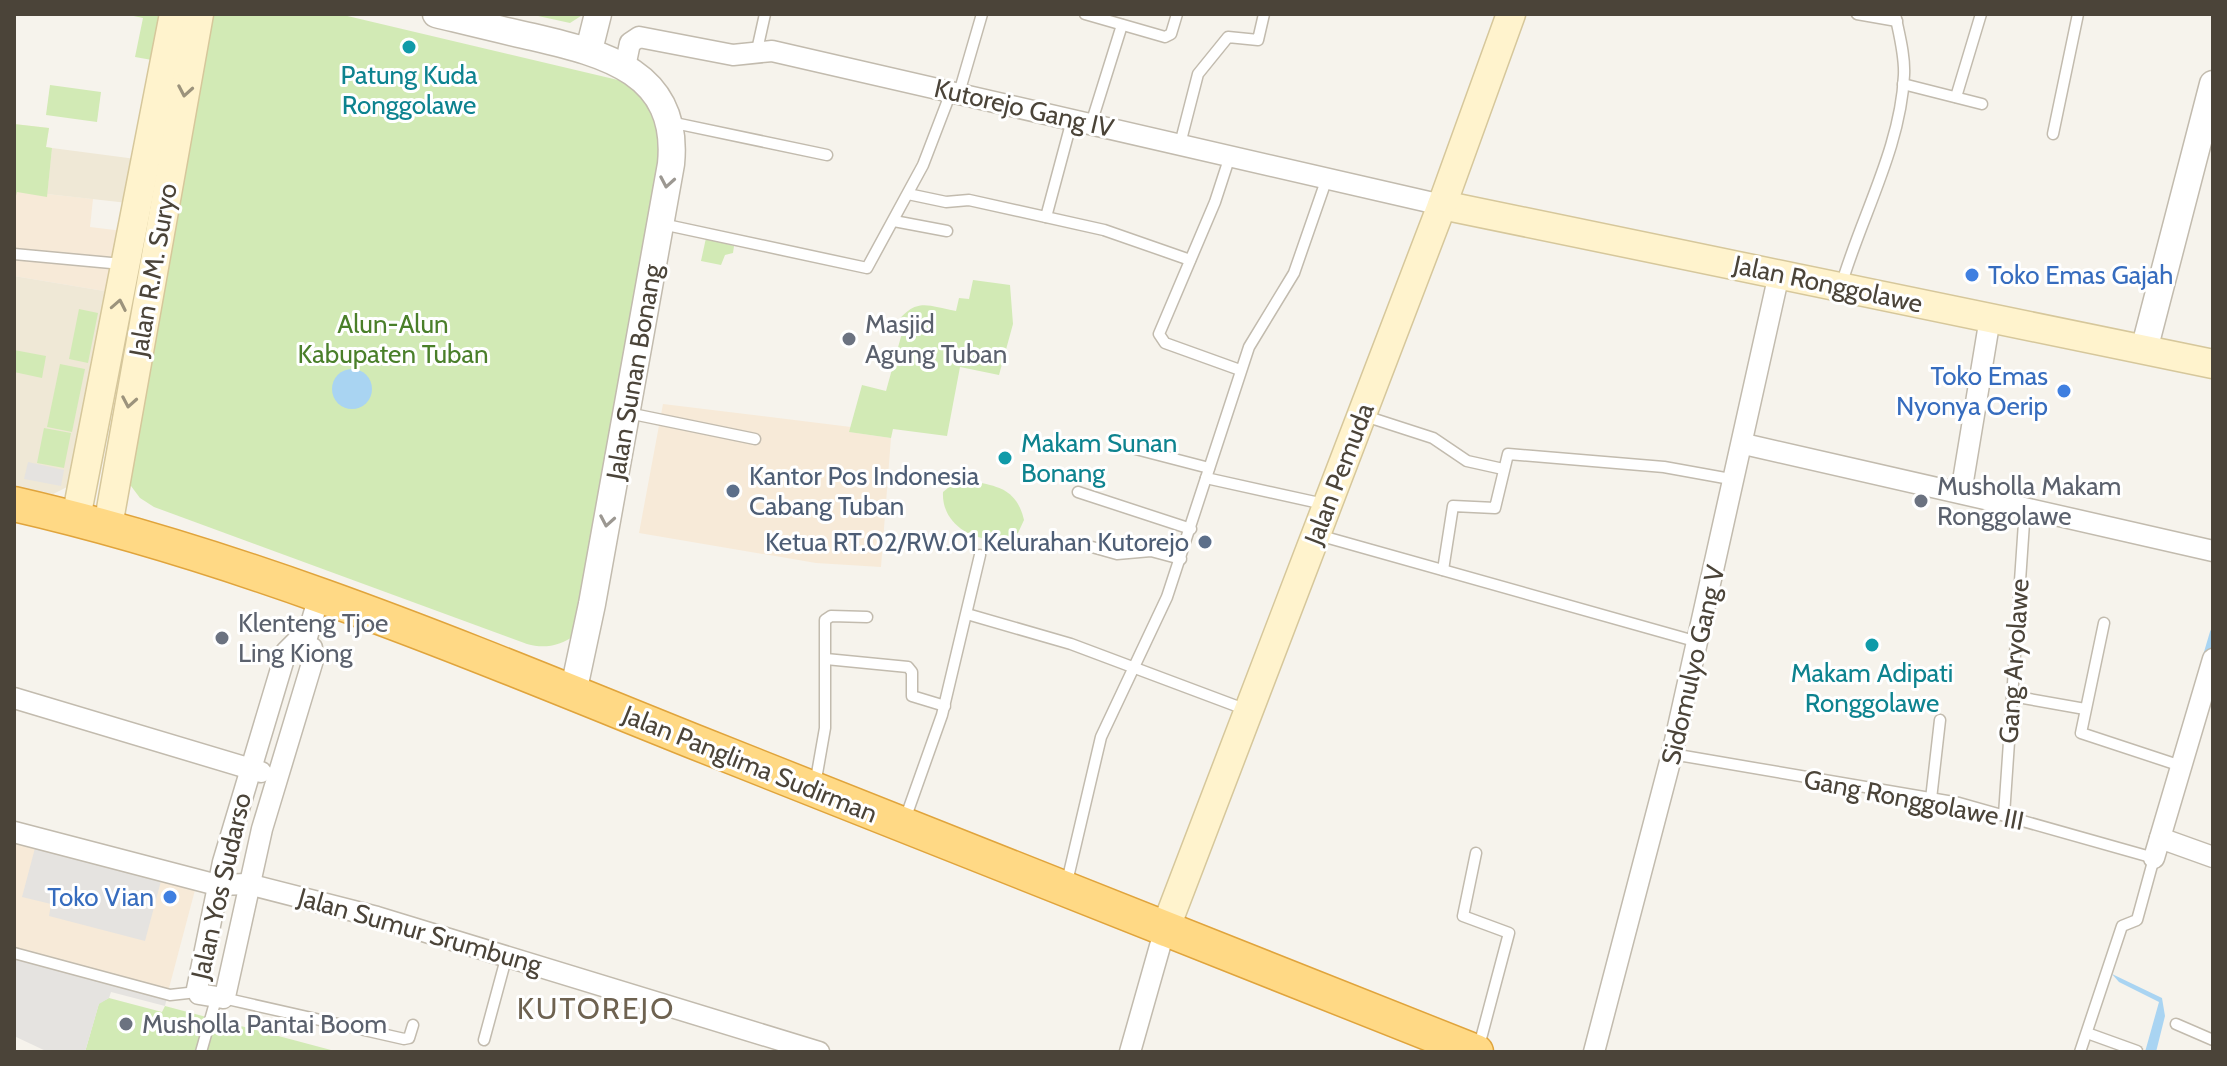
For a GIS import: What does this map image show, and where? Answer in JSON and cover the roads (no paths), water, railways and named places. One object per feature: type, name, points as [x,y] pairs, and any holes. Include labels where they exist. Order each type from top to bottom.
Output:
[{"type":"highway","name":"Jalan Panglima Sudirman","points":[[14,504],[95,507],[573,693],[1164,932],[1477,1052]]},
{"type":"main road","name":"Jalan R.M. Suryo","points":[[140,266],[174,14]]},
{"type":"main road","name":"Jalan R.M. Suryo","points":[[95,507],[140,266],[199,14]]},
{"type":"main road","name":"Jalan Pemuda","points":[[1164,932],[1442,205],[1511,14]]},
{"type":"main road","name":"Jalan Ronggolawe","points":[[1442,205],[2213,364]]},
{"type":"street","points":[[436,14],[497,21],[589,50],[625,67],[654,92],[670,122]]},
{"type":"street","points":[[589,50],[598,14]]},
{"type":"street","name":"Kutorejo Gang IV","points":[[625,67],[630,43],[639,37],[726,54],[757,50],[955,92],[1442,205]]},
{"type":"street","points":[[2144,350],[2213,84]]},
{"type":"street","name":"Jalan Sunan Bonang","points":[[573,693],[660,223],[672,150],[670,122]]},
{"type":"street","name":"Sidomulyo Gang V","points":[[1594,1052],[1672,754],[1736,480],[1779,274]]},
{"type":"street","points":[[1961,493],[1990,318]]},
{"type":"street","points":[[1744,444],[2213,551]]},
{"type":"street","name":"Jalan Yos Sudarso","points":[[305,644],[320,593]]},
{"type":"street","name":"Jalan Yos Sudarso","points":[[296,642],[305,644],[314,650],[313,660],[212,996],[217,885],[287,648],[296,642]]},
{"type":"street","points":[[2213,659],[2157,848],[2213,857]]},
{"type":"street","points":[[14,698],[277,777]]},
{"type":"street","name":"Jalan Sumur Srumbung","points":[[14,832],[217,885],[248,884],[507,955],[819,1052]]},
{"type":"street","points":[[1130,1052],[1164,932]]},
{"type":"lane","points":[[757,50],[765,14]]},
{"type":"lane","points":[[660,223],[863,269],[871,264],[929,154],[982,14]]},
{"type":"lane","points":[[1085,14],[1168,37],[1177,14]]},
{"type":"lane","points":[[1180,144],[1198,74],[1228,37],[1258,40],[1264,14]]},
{"type":"lane","points":[[1841,287],[1883,167],[1903,84],[1896,18],[1857,14]]},
{"type":"lane","points":[[1956,97],[1981,14]]},
{"type":"lane","points":[[2053,134],[2078,14]]},
{"type":"lane","points":[[1046,217],[1122,25]]},
{"type":"lane","points":[[1903,84],[1982,104]]},
{"type":"lane","points":[[670,122],[827,155]]},
{"type":"lane","points":[[1230,156],[1159,334],[1160,340],[1240,370]]},
{"type":"lane","points":[[1065,892],[1101,737],[1162,608],[1181,559],[1240,370],[1261,322],[1294,273],[1327,178]]},
{"type":"lane","points":[[908,194],[946,202],[969,200],[1115,233],[1190,260]]},
{"type":"lane","points":[[894,221],[947,231]]},
{"type":"lane","points":[[14,254],[140,266]]},
{"type":"lane","points":[[626,413],[755,439]]},
{"type":"lane","points":[[1362,415],[1433,438],[1467,461],[1503,469]]},
{"type":"lane","points":[[1128,447],[1208,473],[1327,505]]},
{"type":"lane","points":[[1443,570],[1453,506],[1493,509],[1509,453],[1664,467],[1736,480]]},
{"type":"lane","points":[[1078,492],[1191,529]]},
{"type":"lane","name":"Gang Aryolawe","points":[[2004,815],[2025,508]]},
{"type":"lane","points":[[1316,534],[1698,642]]},
{"type":"lane","points":[[1092,547],[1114,554],[1151,551],[1181,559]]},
{"type":"lane","points":[[903,825],[945,706],[980,555]]},
{"type":"lane","points":[[967,614],[1071,644],[1249,711]]},
{"type":"lane","points":[[814,789],[823,748],[826,618],[867,617]]},
{"type":"lane","points":[[2104,623],[2080,731],[2084,736],[2181,766]]},
{"type":"lane","points":[[826,659],[908,667],[912,672],[912,696],[945,706]]},
{"type":"lane","points":[[2012,696],[2085,709]]},
{"type":"lane","points":[[1931,799],[1940,720]]},
{"type":"lane","name":"Gang Ronggolawe III","points":[[1672,754],[1931,799],[2157,848]]},
{"type":"lane","points":[[2080,1052],[2157,848]]},
{"type":"lane","points":[[1476,853],[1463,916],[1509,933],[1477,1052]]},
{"type":"lane","points":[[14,953],[170,995],[212,996],[404,1039],[410,1036],[413,1025]]},
{"type":"lane","points":[[484,1040],[507,955]]},
{"type":"lane","points":[[201,1052],[212,996]]},
{"type":"lane","points":[[2176,1024],[2213,1040]]},
{"type":"lane","points":[[2087,1033],[2137,1051]]},
{"type":"water","points":[[352,369],[366,375],[372,389],[366,403],[352,409],[338,403],[332,389],[338,375]]},
{"type":"water","points":[[2112,974],[2162,998],[2165,1016],[2156,1052],[2145,1052],[2159,1002],[2119,982]]},
{"type":"waterway","points":[[2205,659],[2213,632]]},
{"type":"place","name":"Patung Kuda Ronggolawe","points":[[409,47]]},
{"type":"place","name":"Toko Emas Gajah","points":[[1972,275]]},
{"type":"place","name":"Masjid Agung Tuban","points":[[849,339]]},
{"type":"place","name":"Toko Emas Nyonya Oerip","points":[[2064,391]]},
{"type":"place","name":"Makam Sunan Bonang","points":[[1005,458]]},
{"type":"place","name":"Kantor Pos Indonesia Cabang Tuban","points":[[733,491]]},
{"type":"place","name":"Musholla Makam Ronggolawe","points":[[1921,501]]},
{"type":"place","name":"Ketua RT.02/RW.01 Kelurahan Kutorejo","points":[[1205,542]]},
{"type":"place","name":"Klenteng Tjoe Ling Kiong","points":[[222,638]]},
{"type":"place","name":"Makam Adipati Ronggolawe","points":[[1872,645]]},
{"type":"place","name":"Toko Vian","points":[[170,897]]},
{"type":"place","name":"Musholla Pantai Boom","points":[[126,1024]]},
{"type":"district","name":"KUTOREJO","points":[[596,1009]]},
{"type":"park label","name":"Alun-Alun Kabupaten Tuban","points":[[393,339]]}]
